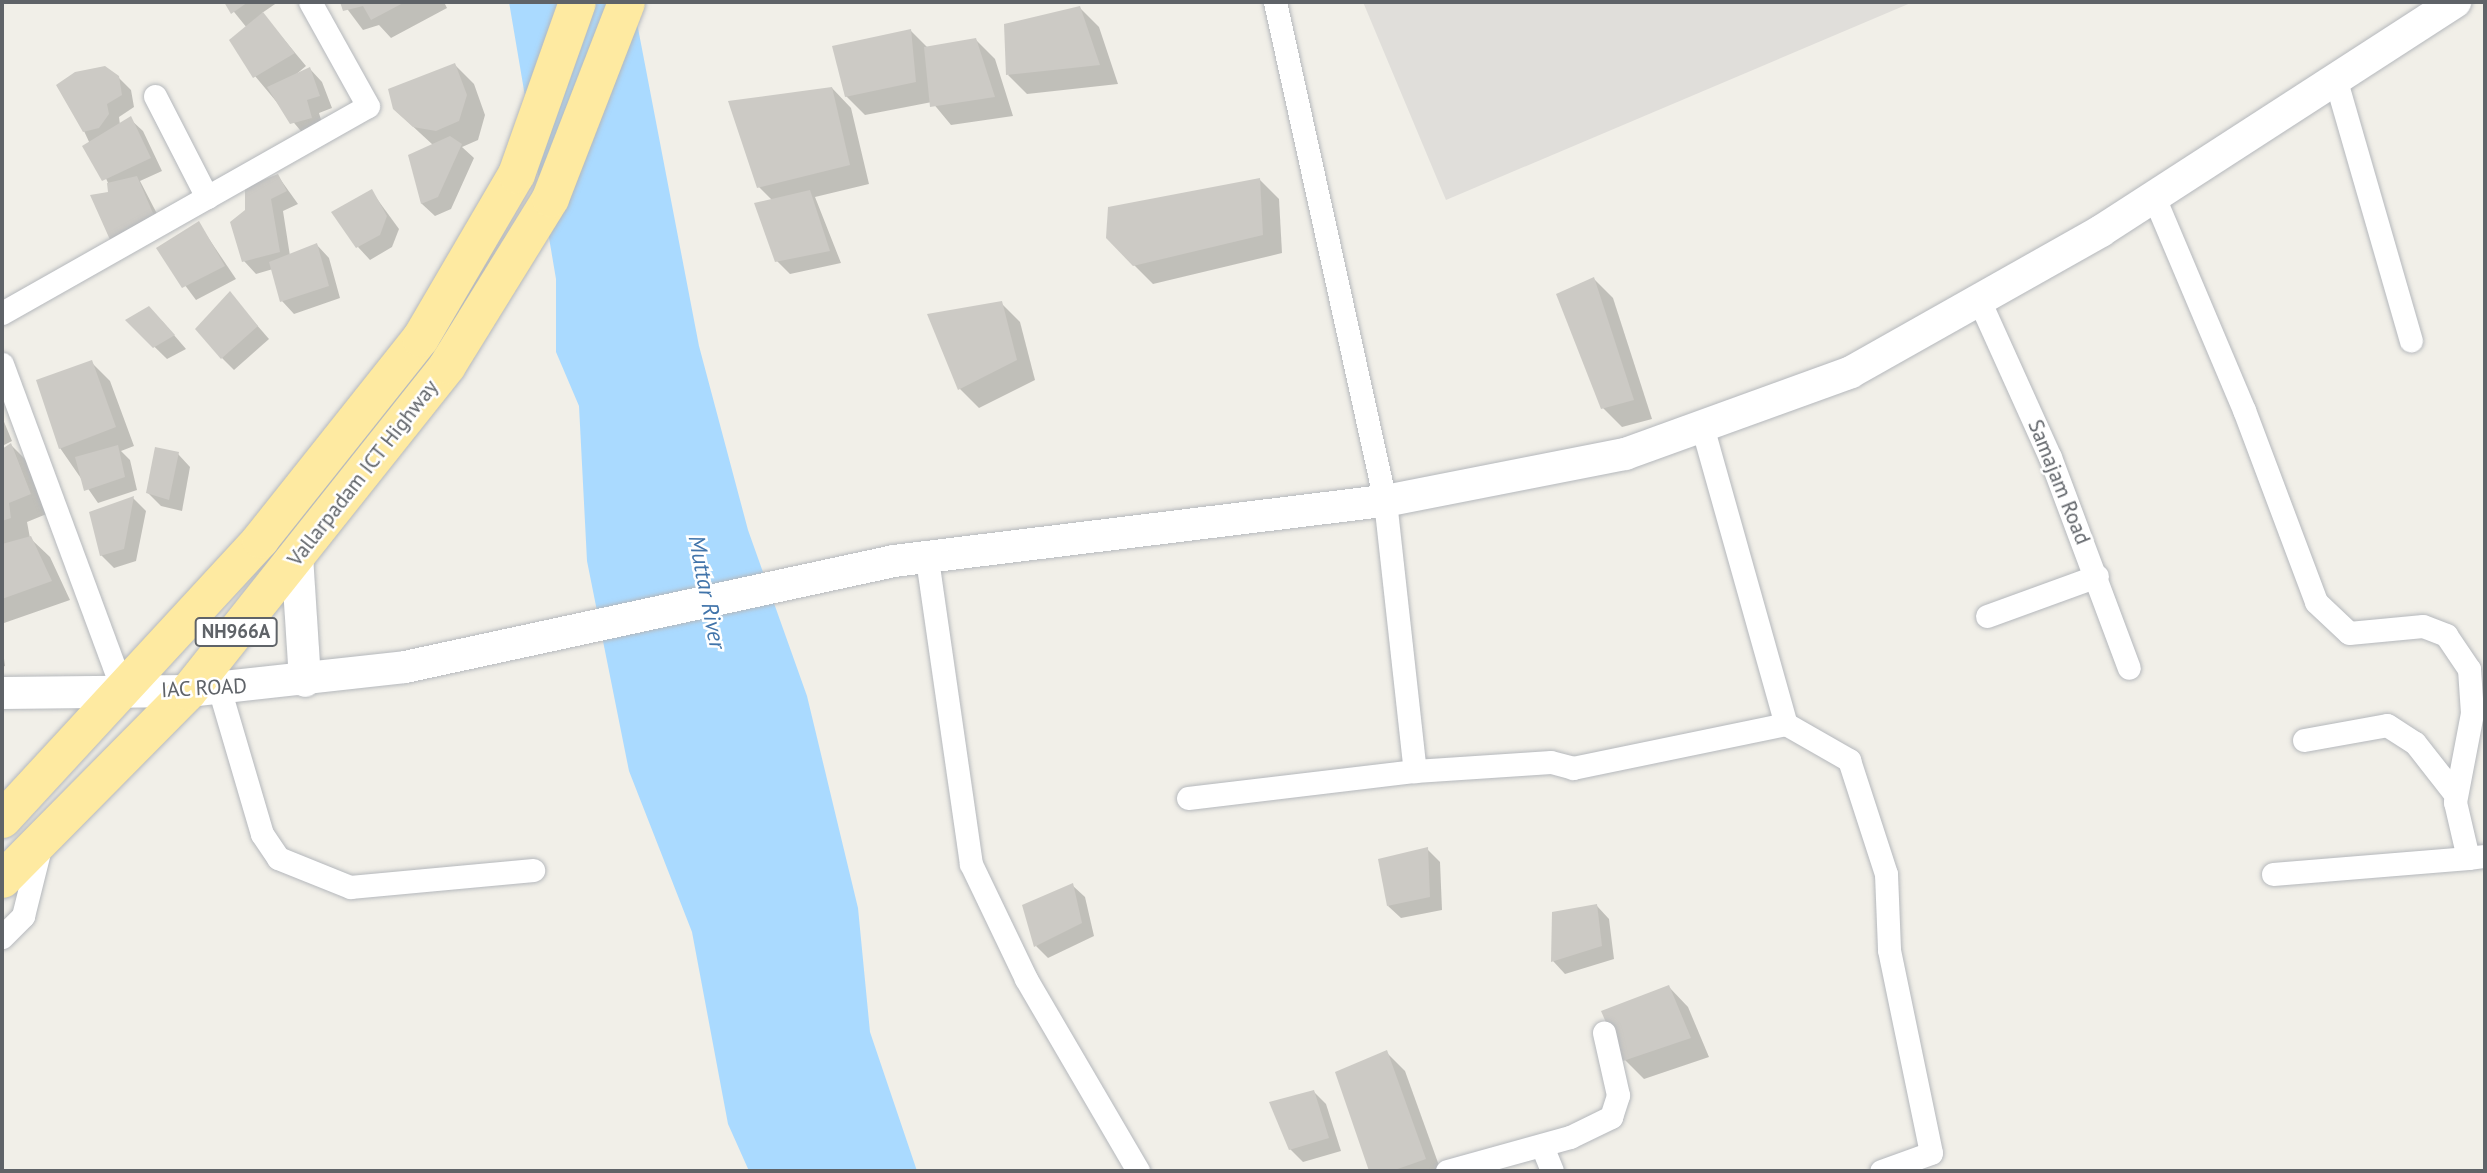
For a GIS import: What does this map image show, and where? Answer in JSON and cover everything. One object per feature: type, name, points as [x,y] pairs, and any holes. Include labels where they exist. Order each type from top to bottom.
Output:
[{"type":"highway","name":"Vallarpadam ICT Highway","points":[[2,819],[123,691],[260,539],[420,338],[516,173],[577,2]]},
{"type":"highway","name":"Vallarpadam ICT Highway","points":[[2,879],[203,689],[297,556],[447,365],[550,198],[626,2]]},
{"type":"main road","name":"IAC ROAD","points":[[2,693],[203,689],[305,681],[405,667],[894,561],[1385,501],[1625,454],[1851,372],[2154,197],[2455,2]]},
{"type":"main road","points":[[297,556],[305,681]]},
{"type":"street","points":[[2,313],[368,106],[310,2]]},
{"type":"street","points":[[1275,2],[1385,501],[1415,771]]},
{"type":"street","points":[[2336,81],[2411,340]]},
{"type":"street","points":[[155,96],[207,197]]},
{"type":"street","points":[[2154,197],[2244,410],[2316,602],[2349,633],[2423,626],[2446,635],[2469,670],[2472,713],[2455,794]]},
{"type":"street","name":"Samajam Road","points":[[1979,300],[2097,576],[2129,668]]},
{"type":"street","points":[[2,364],[123,691]]},
{"type":"street","points":[[1702,426],[1786,724]]},
{"type":"street","points":[[927,559],[971,864],[1026,979],[1138,1171]]},
{"type":"street","points":[[1987,616],[2097,576]]},
{"type":"street","points":[[203,689],[262,834],[278,858],[350,887],[533,870]]},
{"type":"street","points":[[1188,798],[1415,771],[1552,762],[1573,768],[1786,724],[1849,761],[1886,874],[1889,950],[1931,1153],[1881,1171]]},
{"type":"street","points":[[2273,874],[2477,857],[2455,794],[2415,743],[2387,725],[2304,740]]},
{"type":"street","points":[[2,936],[23,916],[43,838]]},
{"type":"street","points":[[1447,1171],[1542,1146],[1598,1126],[1617,1111],[1604,1033]]},
{"type":"street","points":[[1542,1146],[1552,1171]]},
{"type":"shaded area","points":[[1363,2],[1913,2],[1446,200]]},
{"type":"water","name":"Muttar River","points":[[509,2],[633,2],[699,346],[748,530],[807,696],[858,908],[870,1032],[917,1171],[749,1171],[728,1124],[692,932],[629,771],[587,561],[579,406],[556,352],[556,279]]},
{"type":"building","points":[[224,2],[248,2],[231,14]]},
{"type":"building","points":[[340,2],[405,2],[371,20],[363,6],[343,11]]},
{"type":"building","points":[[1080,6],[1100,65],[1006,75],[1004,24]]},
{"type":"building","points":[[263,12],[295,53],[253,78],[229,40]]},
{"type":"building","points":[[911,29],[916,82],[845,97],[832,46]]},
{"type":"building","points":[[976,38],[995,97],[930,107],[924,47]]},
{"type":"building","points":[[455,63],[467,95],[459,121],[436,131],[413,127],[393,109],[388,89]]},
{"type":"building","points":[[105,66],[119,76],[122,95],[107,104],[109,114],[99,128],[83,132],[56,85],[75,72]]},
{"type":"building","points":[[310,67],[320,96],[307,100],[312,118],[290,124],[267,87]]},
{"type":"building","points":[[832,87],[850,165],[757,188],[728,101]]},
{"type":"building","points":[[131,116],[151,158],[102,181],[82,146]]},
{"type":"building","points":[[450,136],[462,144],[438,197],[421,204],[408,155]]},
{"type":"building","points":[[278,174],[287,191],[271,199],[280,252],[242,262],[230,222],[245,210],[245,187]]},
{"type":"building","points":[[137,176],[156,220],[111,242],[90,195],[108,192],[107,183]]},
{"type":"building","points":[[1260,178],[1263,235],[1133,266],[1106,238],[1108,207]]},
{"type":"building","points":[[372,189],[387,216],[380,235],[356,248],[331,212]]},
{"type":"building","points":[[810,190],[830,251],[775,262],[754,203]]},
{"type":"building","points":[[199,221],[225,266],[182,288],[156,248]]},
{"type":"building","points":[[317,243],[329,286],[280,302],[269,262]]},
{"type":"building","points":[[1594,277],[1634,400],[1601,409],[1556,294]]},
{"type":"building","points":[[230,291],[258,326],[221,359],[195,329]]},
{"type":"building","points":[[1002,301],[1017,360],[958,390],[927,314]]},
{"type":"building","points":[[149,306],[175,335],[153,348],[125,320]]},
{"type":"building","points":[[92,360],[116,427],[59,449],[36,380]]},
{"type":"building","points":[[11,443],[31,494],[9,503],[11,518],[2,521],[2,449]]},
{"type":"building","points":[[118,445],[125,477],[84,491],[75,457]]},
{"type":"building","points":[[155,447],[179,452],[169,500],[146,493]]},
{"type":"building","points":[[134,496],[124,549],[100,556],[89,512]]},
{"type":"building","points":[[31,536],[52,581],[2,599],[2,544]]},
{"type":"building","points":[[1428,847],[1430,897],[1387,906],[1378,859]]},
{"type":"building","points":[[1073,883],[1082,923],[1034,947],[1022,905]]},
{"type":"building","points":[[1597,904],[1602,946],[1551,962],[1552,912]]},
{"type":"building","points":[[1669,985],[1691,1038],[1623,1061],[1601,1011]]},
{"type":"building","points":[[1387,1050],[1426,1159],[1392,1171],[1369,1171],[1335,1072]]},
{"type":"building","points":[[1314,1090],[1329,1138],[1289,1150],[1269,1102]]}]
